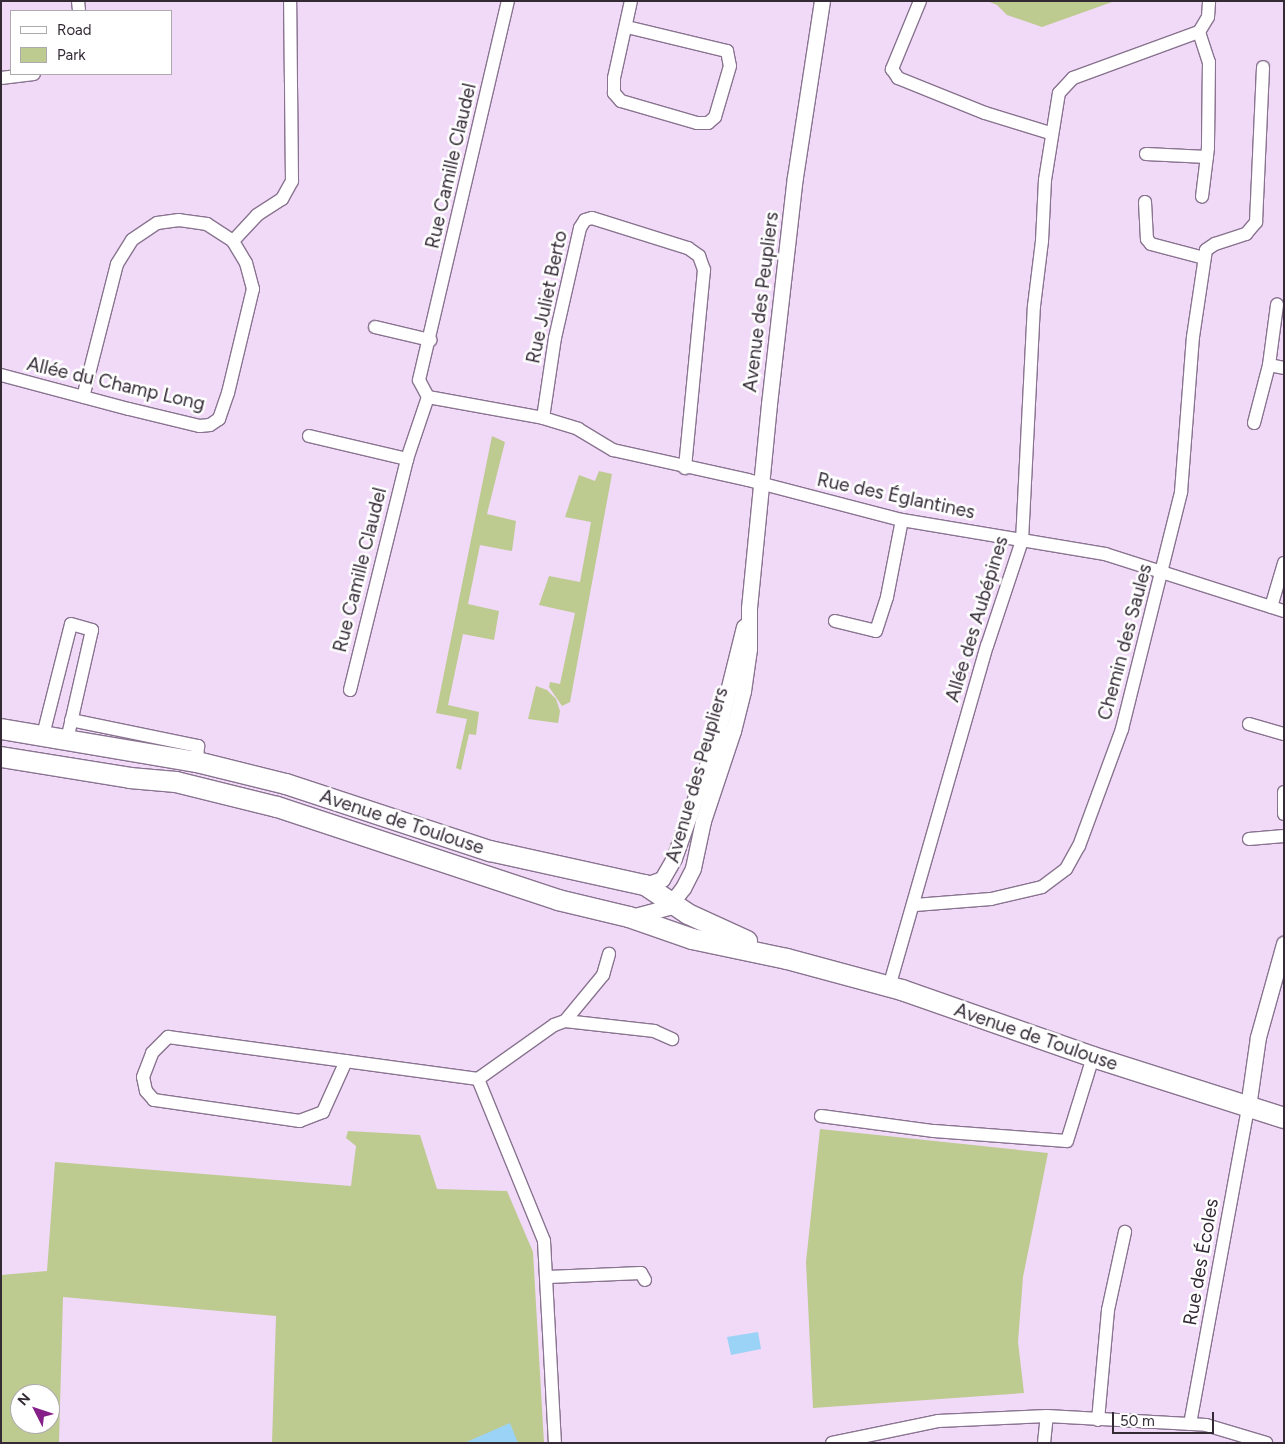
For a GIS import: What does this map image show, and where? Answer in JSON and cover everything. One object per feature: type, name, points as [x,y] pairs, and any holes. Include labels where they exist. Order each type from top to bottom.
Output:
[{"type":"main road","name":"Avenue de Toulouse","points":[[1,730],[42,740],[66,740],[197,754],[490,851],[659,894],[718,929],[787,959]]},
{"type":"main road","points":[[7,758],[32,752],[42,740],[52,759],[66,767]]},
{"type":"main road","name":"Avenue de Toulouse","points":[[7,758],[176,782],[232,794],[323,821],[558,900],[629,917],[692,939],[787,959],[889,987],[1093,1058],[1284,1118]]},
{"type":"street","points":[[83,397],[117,264],[132,240],[157,223],[179,220],[207,224],[233,241],[257,215],[282,199],[292,181],[290,1]]},
{"type":"street","name":"Rue Camille Claudel","points":[[350,690],[407,459],[428,397],[419,380],[430,340],[508,1]]},
{"type":"street","points":[[626,27],[727,51],[730,66],[715,117],[708,123],[696,122],[621,101],[614,92],[614,78],[631,1]]},
{"type":"street","name":"Avenue des Peupliers","points":[[659,894],[684,888],[693,868],[703,822],[733,731],[749,649],[749,608],[761,484],[795,177],[822,1]]},
{"type":"street","points":[[920,1],[892,69],[898,78],[985,113],[1050,133]]},
{"type":"street","points":[[1202,197],[1206,157],[1209,62],[1199,32],[1208,17],[1209,1]]},
{"type":"street","name":"Allée des Aubépines","points":[[889,987],[915,905],[987,646],[1022,541],[1034,306],[1050,133],[1059,93],[1074,78],[1199,32]]},
{"type":"street","points":[[1145,202],[1147,239],[1151,244],[1204,258],[1206,250],[1215,244],[1246,234],[1256,222],[1263,67]]},
{"type":"street","points":[[1,78],[26,75]]},
{"type":"street","points":[[1146,154],[1206,157]]},
{"type":"street","name":"Rue Juliet Berto","points":[[543,418],[555,338],[580,228],[585,220],[592,218],[688,248],[700,256],[704,270],[685,468]]},
{"type":"street","name":"Allée du Champ Long","points":[[1,375],[200,426],[210,425],[219,419],[228,393],[252,289],[246,262],[233,241]]},
{"type":"street","name":"Chemin des Saules","points":[[915,905],[1016,894],[1042,887],[1066,869],[1093,811],[1122,729],[1181,492],[1193,337],[1204,258]]},
{"type":"street","points":[[1254,422],[1269,365],[1277,305]]},
{"type":"street","points":[[375,327],[430,340]]},
{"type":"street","points":[[1269,365],[1284,368]]},
{"type":"street","name":"Rue des Églantines","points":[[428,397],[543,418],[578,429],[613,450],[761,484],[902,520],[1104,554],[1163,570],[1278,609]]},
{"type":"street","points":[[309,436],[407,459]]},
{"type":"street","points":[[835,621],[876,631],[887,597],[902,520]]},
{"type":"street","points":[[1278,609],[1284,563]]},
{"type":"street","name":"Avenue des Peupliers","points":[[659,894],[674,858],[715,743],[749,608]]},
{"type":"street","points":[[42,740],[71,624],[92,630],[66,740]]},
{"type":"street","points":[[71,720],[197,754]]},
{"type":"street","points":[[1248,724],[1284,734]]},
{"type":"street","points":[[1284,792],[1284,814]]},
{"type":"street","points":[[1249,839],[1284,836]]},
{"type":"street","points":[[629,917],[659,894],[666,929]]},
{"type":"street","points":[[1242,1105],[1254,1068],[1258,1037],[1284,944]]},
{"type":"street","points":[[346,1061],[323,1112],[300,1121],[154,1100],[146,1091],[143,1077],[152,1052],[168,1037],[346,1061],[478,1079],[540,1034],[566,1021],[603,975],[609,954]]},
{"type":"street","points":[[566,1021],[654,1031],[672,1039]]},
{"type":"street","points":[[821,1116],[912,1128],[1067,1140],[1093,1058]]},
{"type":"street","points":[[478,1079],[544,1241],[548,1277],[556,1443]]},
{"type":"street","name":"Rue des Écoles","points":[[1190,1424],[1242,1105]]},
{"type":"street","points":[[1098,1420],[1108,1310],[1125,1232]]},
{"type":"street","points":[[548,1277],[641,1273],[646,1280]]},
{"type":"street","points":[[832,1443],[938,1421],[1047,1416],[1190,1424],[1266,1443]]},
{"type":"street","points":[[1044,1443],[1047,1416]]},
{"type":"green space","points":[[987,1],[1115,1],[1042,27],[1007,15],[997,5]]},
{"type":"green space","points":[[492,436],[505,442],[487,514],[516,521],[512,551],[480,545],[468,604],[499,611],[494,640],[463,634],[448,705],[479,712],[476,735],[469,734],[461,770],[456,768],[467,719],[436,713]]},
{"type":"green space","points":[[599,471],[612,474],[570,702],[562,706],[549,687],[550,682],[560,684],[575,613],[539,605],[549,576],[580,582],[591,522],[565,517],[579,475],[595,481]]},
{"type":"green space","points":[[536,686],[547,690],[556,699],[560,711],[558,723],[528,719]]},
{"type":"green space","points":[[820,1129],[1048,1153],[1023,1277],[1018,1342],[1024,1393],[813,1408],[806,1262]]},
{"type":"green space","points":[[348,1131],[420,1135],[437,1189],[507,1191],[533,1252],[544,1443],[272,1443],[276,1316],[63,1297],[60,1406],[60,1384],[10,1384],[10,1434],[59,1434],[59,1443],[1,1443],[1,1275],[47,1271],[55,1162],[351,1186],[356,1146],[346,1138]]},
{"type":"water","points":[[758,1332],[761,1349],[731,1355],[727,1337]]},
{"type":"water","points":[[510,1423],[518,1443],[464,1443]]}]
